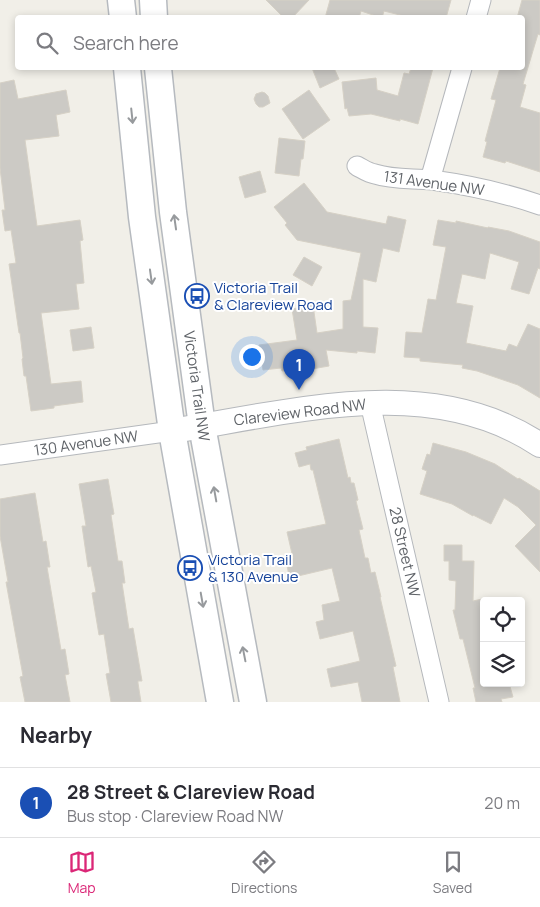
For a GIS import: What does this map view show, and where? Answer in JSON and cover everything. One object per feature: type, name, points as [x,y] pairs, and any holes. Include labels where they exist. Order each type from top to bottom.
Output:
[{"type":"main road","points":[[121,0],[122,15]]},
{"type":"main road","points":[[153,0],[154,15]]},
{"type":"main road","name":"Victoria Trail NW","points":[[127,70],[142,217],[172,431],[220,702]]},
{"type":"main road","name":"Victoria Trail NW","points":[[158,70],[173,212],[202,426],[253,702]]},
{"type":"street","points":[[477,15],[481,0]]},
{"type":"street","points":[[430,180],[461,70]]},
{"type":"street","name":"131 Avenue NW","points":[[357,166],[372,174],[385,177],[430,180],[477,188],[540,205]]},
{"type":"street","name":"Clareview Road NW","points":[[172,431],[334,405],[370,403],[420,404],[445,407],[469,413],[515,431],[540,445]]},
{"type":"street","name":"28 Street NW","points":[[370,403],[439,702]]},
{"type":"street","name":"130 Avenue NW","points":[[0,455],[172,431]]},
{"type":"building","points":[[266,0],[309,0],[295,15],[281,15]]},
{"type":"building","points":[[330,0],[451,0],[447,15],[400,15],[384,11],[383,15],[373,15],[361,11],[360,15],[326,15]]},
{"type":"building","points":[[522,0],[540,0],[540,35],[538,34],[523,84],[526,85],[520,107],[540,113],[540,172],[506,161],[505,163],[483,157],[487,142],[485,141],[496,100],[491,99],[499,70],[525,70],[525,15],[518,15]]},
{"type":"building","points":[[313,70],[335,70],[339,79],[320,88]]},
{"type":"building","points":[[410,70],[432,70],[418,124],[371,114],[349,116],[347,108],[345,109],[342,82],[376,78],[377,90],[398,96],[404,73],[409,74]]},
{"type":"building","points":[[14,80],[18,99],[66,90],[70,112],[56,115],[59,136],[25,140],[37,226],[80,220],[83,240],[80,241],[84,283],[76,284],[79,309],[41,313],[51,384],[81,381],[83,402],[31,411],[26,376],[24,376],[20,333],[9,264],[16,263],[11,230],[5,231],[2,210],[5,210],[0,168],[0,83]]},
{"type":"building","points":[[309,90],[330,120],[303,139],[282,109]]},
{"type":"building","points":[[262,92],[268,96],[270,103],[259,107],[254,99],[256,94]]},
{"type":"building","points":[[279,138],[305,141],[299,176],[275,173]]},
{"type":"building","points":[[260,171],[266,192],[245,198],[239,177]]},
{"type":"building","points":[[304,183],[327,212],[386,224],[388,216],[406,220],[399,252],[383,248],[376,282],[363,279],[363,327],[378,328],[375,353],[326,350],[329,366],[306,370],[306,368],[282,371],[281,368],[263,370],[259,345],[297,340],[292,309],[313,305],[317,333],[343,329],[343,301],[351,300],[361,253],[297,240],[285,225],[287,223],[274,207]]},
{"type":"building","points":[[438,220],[456,223],[456,221],[509,231],[540,242],[540,269],[538,268],[529,294],[511,289],[519,262],[490,253],[485,279],[462,274],[456,303],[473,306],[466,343],[506,351],[509,344],[517,347],[528,324],[540,329],[540,398],[518,385],[462,368],[463,365],[420,361],[420,358],[404,357],[406,332],[422,333],[428,299],[436,300],[446,247],[433,245]]},
{"type":"building","points":[[304,257],[322,267],[312,286],[293,275]]},
{"type":"building","points":[[91,327],[94,348],[73,351],[70,330]]},
{"type":"building","points":[[339,439],[348,478],[350,477],[351,483],[354,483],[358,500],[356,501],[363,529],[359,530],[365,558],[368,558],[371,573],[375,572],[381,597],[396,666],[393,667],[400,702],[362,702],[358,682],[331,687],[327,669],[360,661],[353,631],[320,639],[316,622],[324,620],[322,605],[340,601],[332,568],[298,576],[298,574],[289,576],[286,560],[293,558],[287,532],[326,524],[313,470],[311,470],[310,464],[299,467],[295,453],[307,450],[306,447]]},
{"type":"building","points":[[433,443],[466,452],[495,464],[540,491],[540,572],[515,546],[536,525],[518,507],[504,498],[491,524],[452,504],[420,494],[427,471],[422,469],[427,454],[430,455]]},
{"type":"building","points":[[108,479],[114,514],[111,515],[118,561],[122,561],[125,583],[122,583],[129,629],[133,628],[142,681],[138,681],[141,702],[111,702],[106,674],[110,673],[104,634],[99,635],[92,593],[96,592],[91,566],[88,567],[82,526],[86,526],[79,484]]},
{"type":"building","points":[[35,493],[43,542],[46,541],[50,567],[47,567],[61,650],[65,649],[69,674],[65,675],[70,702],[25,702],[20,677],[23,676],[6,582],[8,582],[0,536],[0,499]]},
{"type":"building","points":[[444,545],[462,545],[462,561],[474,561],[473,601],[480,599],[480,687],[510,687],[513,697],[501,699],[502,702],[476,702],[473,688],[475,688],[463,639],[460,639],[453,610],[455,610],[456,581],[449,580],[449,561],[444,561]]},
{"type":"place","name":"Victoria Trail & Clareview Road","points":[[197,296]]},
{"type":"place","name":"28 Street & Clareview Road","points":[[299,390]]},
{"type":"place","name":"Victoria Trail & 130 Avenue","points":[[190,568]]}]
